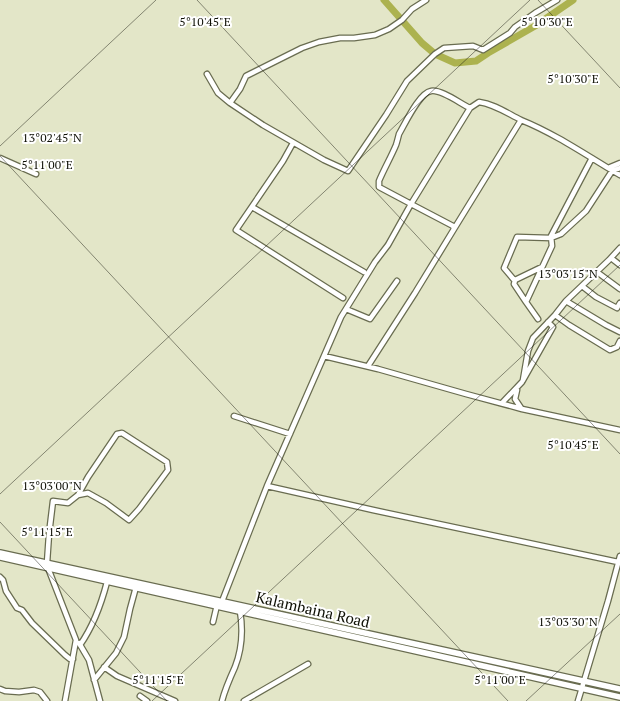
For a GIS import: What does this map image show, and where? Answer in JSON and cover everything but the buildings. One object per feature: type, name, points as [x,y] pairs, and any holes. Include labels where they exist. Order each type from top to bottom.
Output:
[{"type":"main road","name":"Kalambaina Road","points":[[0,553],[47,566],[620,690]]},
{"type":"main road","points":[[0,557],[47,566],[108,582],[220,604],[240,611],[620,697]]},
{"type":"street","points":[[230,103],[246,76],[302,48],[319,42],[376,35],[402,20],[426,0]]},
{"type":"street","points":[[206,74],[218,93],[230,103],[293,143],[348,171],[407,81],[435,54],[444,48],[473,46],[483,50],[510,33],[515,27],[535,13],[557,0]]},
{"type":"street","points":[[454,229],[453,226],[379,187],[379,180],[397,144],[398,136],[425,94],[436,91],[470,108]]},
{"type":"street","points":[[213,622],[267,486],[341,317],[388,244],[470,108],[479,102],[496,107],[531,124],[620,175]]},
{"type":"street","points":[[368,366],[521,120]]},
{"type":"street","points":[[293,143],[236,230],[343,298]]},
{"type":"street","points":[[0,158],[36,174]]},
{"type":"street","points":[[526,302],[552,246],[551,236],[592,158]]},
{"type":"street","points":[[538,319],[514,284],[515,281],[504,268],[517,237],[551,238],[561,234],[586,212],[610,169],[620,164]]},
{"type":"street","points":[[610,169],[620,168]]},
{"type":"street","points":[[252,207],[364,272]]},
{"type":"street","points":[[523,380],[532,340],[566,301],[620,248]]},
{"type":"street","points":[[611,258],[620,265]]},
{"type":"street","points":[[515,281],[542,267]]},
{"type":"street","points":[[597,272],[620,289]]},
{"type":"street","points":[[346,308],[370,319],[397,281]]},
{"type":"street","points":[[582,286],[596,297],[617,308],[620,303]]},
{"type":"street","points":[[566,301],[620,332]]},
{"type":"street","points":[[555,315],[610,350],[618,348],[620,341]]},
{"type":"street","points":[[502,403],[523,380],[554,327],[548,322]]},
{"type":"street","points":[[324,356],[368,366],[522,409],[620,430]]},
{"type":"street","points":[[517,388],[515,399],[522,409]]},
{"type":"street","points":[[234,416],[290,434]]},
{"type":"street","points":[[78,494],[88,493],[106,503],[129,520],[168,470],[167,462],[122,433],[117,434],[78,494],[68,503],[53,501],[48,534],[47,566],[76,640],[89,660],[100,701]]},
{"type":"street","points":[[267,486],[618,562]]},
{"type":"street","points":[[578,701],[620,556]]},
{"type":"street","points":[[0,577],[17,608],[22,610],[32,623],[65,655],[73,659]]},
{"type":"street","points":[[80,644],[89,632],[101,606],[108,582]]},
{"type":"street","points":[[94,680],[116,653],[124,637],[136,587]]},
{"type":"street","points":[[223,700],[240,648],[242,629],[240,611]]},
{"type":"street","points":[[65,701],[76,640]]},
{"type":"street","points":[[244,701],[308,664]]},
{"type":"street","points":[[104,666],[117,676],[175,701]]},
{"type":"street","points":[[0,689],[18,692],[34,690],[40,692],[47,701]]},
{"type":"street","points":[[140,696],[148,701]]},
{"type":"waterway","points":[[384,0],[422,43],[435,54],[455,63],[476,61],[535,26],[573,0]]}]
